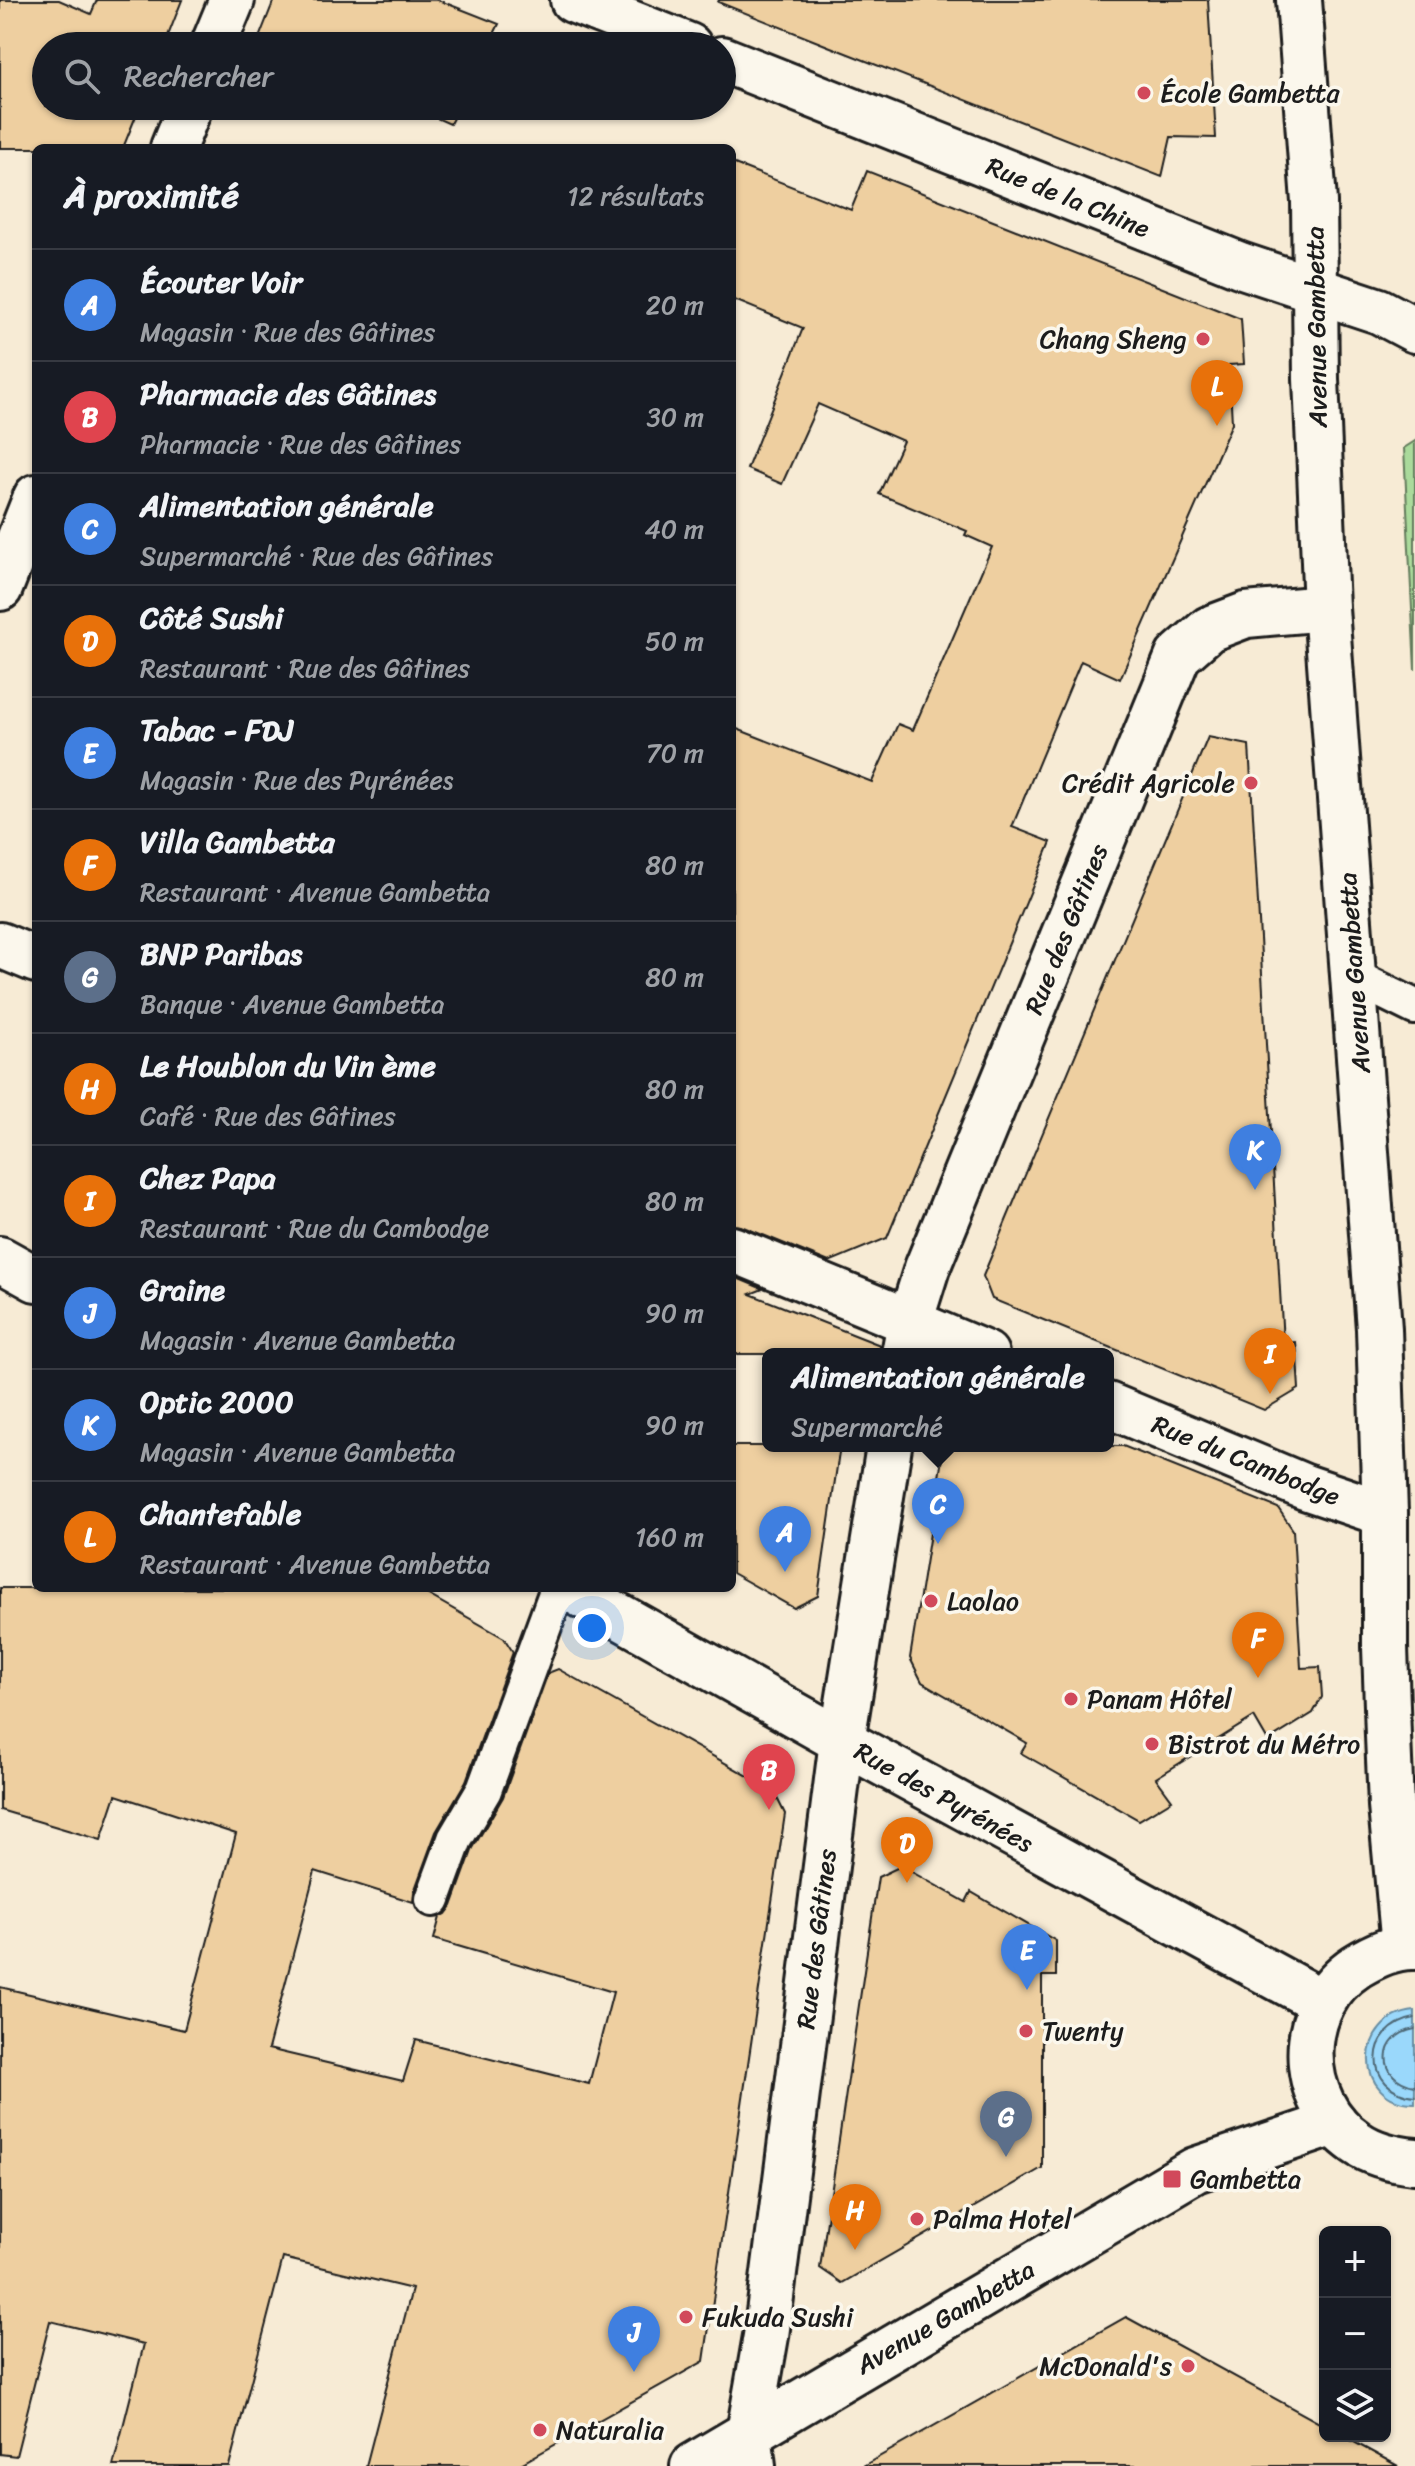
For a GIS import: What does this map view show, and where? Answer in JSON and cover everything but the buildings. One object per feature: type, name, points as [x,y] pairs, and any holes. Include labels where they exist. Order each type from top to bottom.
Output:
[{"type":"main road","points":[[219,32],[232,0]]},
{"type":"main road","points":[[573,0],[654,32]]},
{"type":"main road","name":"Avenue Gambetta","points":[[1299,0],[1314,202],[1313,291],[1326,608],[1379,1329],[1388,1750],[1410,1947]]},
{"type":"main road","name":"Rue de la Chine","points":[[736,65],[1240,265],[1379,311],[1415,330]]},
{"type":"main road","points":[[175,144],[184,120]]},
{"type":"main road","points":[[0,588],[32,507]]},
{"type":"main road","name":"Rue des Gâtines","points":[[907,1338],[927,1268],[1178,656],[1209,629],[1246,615],[1326,608]]},
{"type":"main road","points":[[0,945],[32,958]]},
{"type":"main road","points":[[736,1251],[907,1338],[956,1348]]},
{"type":"main road","points":[[0,1259],[32,1277]]},
{"type":"main road","name":"Rue du Cambodge","points":[[1114,1407],[1305,1487],[1385,1514]]},
{"type":"main road","name":"Rue des Gâtines","points":[[751,2450],[842,1741],[888,1452]]},
{"type":"main road","name":"Rue des Pyrénées","points":[[576,1592],[842,1741],[1322,2002]]},
{"type":"main road","points":[[1410,1947],[1372,1956],[1345,1974],[1322,2002],[1312,2030],[1309,2064],[1317,2095],[1335,2123],[1357,2144],[1385,2156],[1415,2161]]},
{"type":"main road","name":"Avenue Gambetta","points":[[693,2466],[751,2450],[1185,2175],[1335,2123]]},
{"type":"lane","points":[[1354,977],[1415,1007]]},
{"type":"lane","points":[[433,1899],[455,1839],[484,1790],[557,1592]]},
{"type":"green space","points":[[1415,441],[1415,670],[1404,448]]},
{"type":"water","points":[[1415,2011],[1415,2103],[1395,2100],[1381,2090],[1372,2076],[1369,2060],[1372,2043],[1380,2028],[1395,2017]]},
{"type":"place","name":"École Gambetta","points":[[1144,93]]},
{"type":"place","name":"Chang Sheng","points":[[1203,339]]},
{"type":"place","name":"Chantefable","points":[[1217,426]]},
{"type":"place","name":"Crédit Agricole","points":[[1251,783]]},
{"type":"place","name":"Optic 2000","points":[[1255,1190]]},
{"type":"place","name":"Chez Papa","points":[[1270,1394]]},
{"type":"place","name":"Alimentation générale","points":[[938,1544]]},
{"type":"place","name":"Écouter Voir","points":[[785,1572]]},
{"type":"place","name":"Laolao","points":[[931,1601]]},
{"type":"place","name":"Villa Gambetta","points":[[1258,1678]]},
{"type":"place","name":"Panam Hôtel","points":[[1071,1699]]},
{"type":"place","name":"Bistrot du Métro","points":[[1152,1744]]},
{"type":"place","name":"Pharmacie des Gâtines","points":[[769,1810]]},
{"type":"place","name":"Côté Sushi","points":[[907,1883]]},
{"type":"place","name":"Tabac - FDJ","points":[[1027,1990]]},
{"type":"place","name":"Twenty","points":[[1026,2031]]},
{"type":"place","name":"BNP Paribas","points":[[1006,2157]]},
{"type":"place","name":"Gambetta","points":[[1172,2179]]},
{"type":"place","name":"Palma Hotel","points":[[917,2219]]},
{"type":"place","name":"Le Houblon du Vin ème","points":[[855,2250]]},
{"type":"place","name":"Fukuda Sushi","points":[[686,2317]]},
{"type":"place","name":"McDonald's","points":[[1188,2366]]},
{"type":"place","name":"Graine","points":[[634,2372]]},
{"type":"place","name":"Naturalia","points":[[540,2430]]}]
